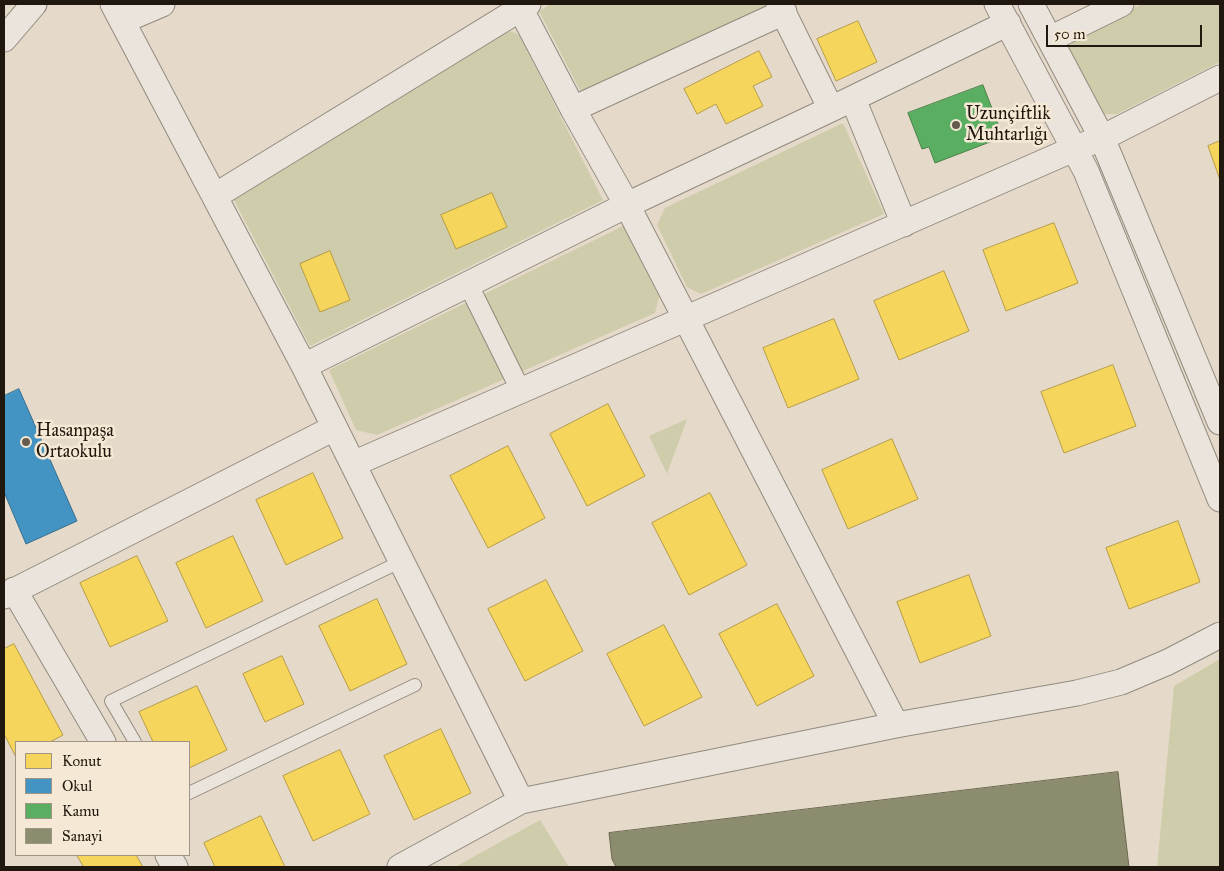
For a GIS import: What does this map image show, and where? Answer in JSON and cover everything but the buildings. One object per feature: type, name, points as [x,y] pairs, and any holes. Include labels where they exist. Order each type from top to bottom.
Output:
[{"type":"street","points":[[4,39],[34,4]]},
{"type":"street","points":[[162,4],[118,13],[304,366],[521,801]]},
{"type":"street","points":[[1031,4],[1102,138],[1220,422]]},
{"type":"street","points":[[1050,39],[1121,4]]},
{"type":"street","points":[[215,196],[524,6],[573,109],[627,205],[896,725]]},
{"type":"street","points":[[573,109],[782,8],[842,104],[904,224]]},
{"type":"street","points":[[304,366],[627,205],[842,104],[1002,13],[1076,148],[1220,499]]},
{"type":"street","points":[[353,464],[1102,138],[1220,78]]},
{"type":"street","points":[[468,284],[521,391]]},
{"type":"street","points":[[102,741],[9,593],[334,428]]},
{"type":"street","points":[[400,867],[521,801],[896,725],[1077,693],[1121,682],[1168,662],[1220,635]]},
{"type":"street","points":[[169,856],[175,867]]},
{"type":"lane","points":[[134,741],[111,700],[402,561]]},
{"type":"lane","points":[[190,793],[414,685]]},
{"type":"shaded area","points":[[551,4],[770,4],[771,6],[582,94],[539,11]]},
{"type":"shaded area","points":[[1142,4],[1220,4],[1220,62],[1117,114],[1100,114],[1067,53],[1073,39]]},
{"type":"shaded area","points":[[505,31],[519,35],[603,200],[310,346],[234,200]]},
{"type":"shaded area","points":[[843,123],[884,214],[701,294],[687,287],[657,225],[665,208]]},
{"type":"shaded area","points":[[623,226],[659,297],[655,313],[377,435],[356,430],[329,370]]},
{"type":"shaded area","points":[[687,419],[667,474],[649,436]]},
{"type":"shaded area","points":[[1220,659],[1220,867],[1157,867],[1174,686]]},
{"type":"shaded area","points":[[540,820],[569,867],[455,867]]},
{"type":"place","name":"Uzunçiftlik Muhtarlığı","points":[[956,125]]},
{"type":"place","name":"Hasanpaşa Ortaokulu","points":[[26,442]]}]
